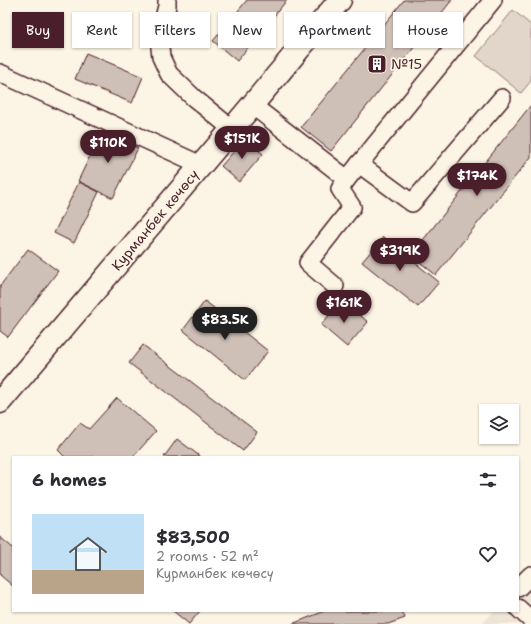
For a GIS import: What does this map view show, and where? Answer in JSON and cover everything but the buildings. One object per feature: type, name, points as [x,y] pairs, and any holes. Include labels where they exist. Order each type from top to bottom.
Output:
[{"type":"main road","name":"Курманбек көчөсү","points":[[0,402],[340,0]]},
{"type":"street","points":[[167,0],[160,38],[161,57],[169,74],[194,98],[232,129]]},
{"type":"street","points":[[335,286],[308,263],[352,208],[340,189],[493,0]]},
{"type":"street","points":[[0,73],[201,165]]},
{"type":"street","points":[[359,164],[412,203],[502,98]]},
{"type":"street","points":[[252,105],[347,179]]},
{"type":"street","points":[[519,587],[531,575]]},
{"type":"street","points":[[519,609],[531,620]]},
{"type":"shaded area","points":[[513,10],[531,25],[531,81],[521,93],[476,56]]},
{"type":"shaded area","points":[[531,573],[531,624],[482,624],[493,612],[519,612],[519,585]]},
{"type":"place","name":"№15","points":[[377,64]]}]
